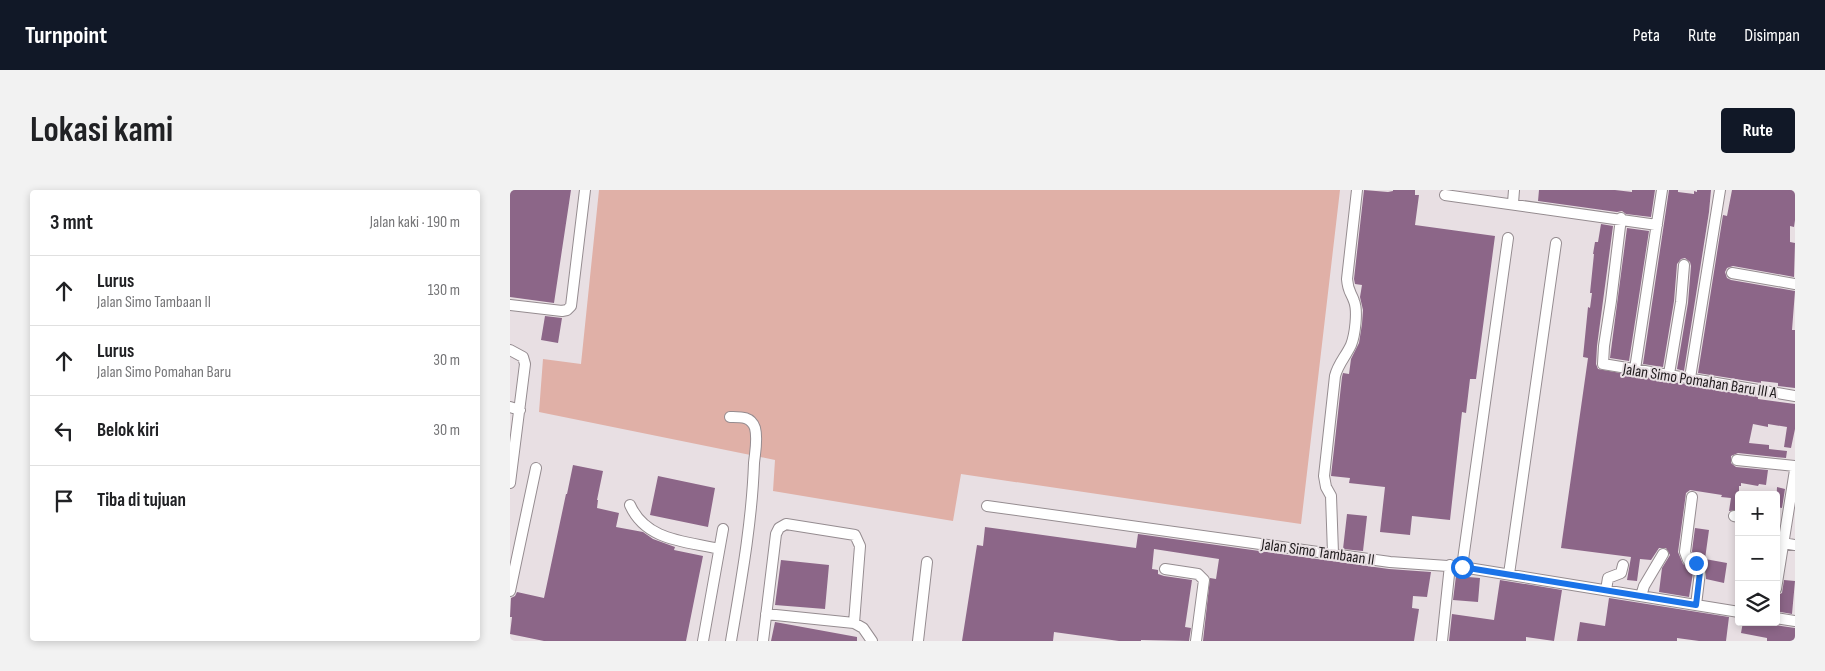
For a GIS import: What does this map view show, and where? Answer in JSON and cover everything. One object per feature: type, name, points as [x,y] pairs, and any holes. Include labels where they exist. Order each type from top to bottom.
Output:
[{"type":"street","points":[[510,305],[562,312],[571,306],[586,190]]},
{"type":"street","points":[[1333,553],[1331,496],[1326,487],[1324,476],[1335,376],[1338,365],[1351,345],[1354,331],[1354,302],[1348,291],[1347,279],[1357,190]]},
{"type":"street","points":[[1513,203],[1514,190]]},
{"type":"street","points":[[1635,369],[1662,190]]},
{"type":"street","points":[[1690,378],[1720,190]]},
{"type":"street","points":[[1445,194],[1657,224]]},
{"type":"street","name":"Jalan Simo Pomahan Baru III A","points":[[1621,218],[1602,361],[1605,365],[1795,396]]},
{"type":"street","points":[[1462,567],[1508,238]]},
{"type":"street","points":[[1509,574],[1556,243]]},
{"type":"street","points":[[1669,374],[1681,302],[1684,265]]},
{"type":"street","points":[[1732,273],[1795,284]]},
{"type":"street","points":[[510,350],[524,357],[525,360],[515,408],[510,483]]},
{"type":"street","points":[[730,417],[743,417],[750,420],[756,437],[751,500],[731,641]]},
{"type":"street","points":[[1737,460],[1795,469],[1780,549],[1795,545]]},
{"type":"street","points":[[510,590],[536,468]]},
{"type":"street","points":[[1692,497],[1685,552],[1688,560],[1696,563],[1700,572],[1696,605]]},
{"type":"street","points":[[630,505],[633,512],[650,531],[665,537],[719,549]]},
{"type":"street","name":"Jalan Simo Tambaan II","points":[[987,506],[1390,562],[1450,565],[1735,611]]},
{"type":"street","points":[[763,641],[776,534],[779,528],[786,524],[855,535],[858,539],[860,546],[854,623]]},
{"type":"street","points":[[703,641],[723,529]]},
{"type":"street","points":[[1645,597],[1643,588],[1663,554]]},
{"type":"street","points":[[918,641],[927,562]]},
{"type":"street","points":[[1442,641],[1450,565]]},
{"type":"street","points":[[1606,590],[1608,578],[1621,573],[1622,566]]},
{"type":"street","points":[[1165,569],[1198,574],[1204,580],[1196,641]]},
{"type":"street","points":[[766,614],[854,623],[863,628],[872,641]]},
{"type":"street","points":[[1780,619],[1795,621]]},
{"type":"shaded area","points":[[599,190],[1340,190],[1301,524],[961,474],[953,521],[773,491],[775,460],[539,412],[543,359],[581,364]]},
{"type":"building","points":[[510,190],[571,190],[554,303],[510,297]]},
{"type":"building","points":[[1364,190],[1388,192],[1393,190],[1415,190],[1415,195],[1419,195],[1415,225],[1495,236],[1476,379],[1470,379],[1466,413],[1462,412],[1450,520],[1412,516],[1410,535],[1380,532],[1385,487],[1349,483],[1350,478],[1331,476],[1342,377],[1343,373],[1349,374],[1351,359],[1359,343],[1362,324],[1363,310],[1360,297],[1362,285],[1355,284],[1354,279]]},
{"type":"building","points":[[1539,190],[1615,190],[1632,192],[1632,190],[1655,190],[1651,217],[1626,214],[1622,211],[1617,212],[1538,201]]},
{"type":"building","points":[[1669,190],[1694,194],[1694,191],[1697,192],[1697,190],[1711,190],[1684,371],[1677,369],[1688,303],[1691,266],[1690,262],[1685,258],[1681,259],[1677,264],[1674,301],[1663,367],[1643,364]]},
{"type":"building","points":[[1732,190],[1795,190],[1795,220],[1794,227],[1790,226],[1790,242],[1795,243],[1794,277],[1733,266],[1727,268],[1725,272],[1727,278],[1731,280],[1795,291],[1792,330],[1795,330],[1795,388],[1778,386],[1778,383],[1761,381],[1761,383],[1698,373],[1723,215],[1727,216]]},
{"type":"building","points":[[1601,224],[1613,226],[1597,346],[1596,364],[1598,369],[1758,397],[1758,399],[1795,404],[1795,429],[1791,448],[1784,447],[1787,427],[1768,424],[1768,427],[1753,424],[1749,443],[1769,445],[1769,449],[1787,451],[1786,458],[1738,453],[1731,456],[1731,463],[1736,467],[1768,470],[1766,485],[1759,484],[1758,486],[1741,483],[1739,491],[1735,491],[1735,510],[1729,511],[1731,498],[1690,490],[1686,493],[1678,552],[1683,564],[1690,568],[1693,573],[1689,597],[1659,592],[1662,568],[1670,555],[1666,548],[1659,548],[1651,560],[1640,559],[1637,581],[1627,580],[1631,557],[1561,548],[1588,358],[1583,357],[1588,307],[1590,308],[1592,293],[1590,293],[1593,254],[1595,242],[1598,242]]},
{"type":"building","points":[[1627,228],[1649,231],[1629,361],[1610,358]]},
{"type":"building","points":[[545,316],[562,318],[558,343],[541,340]]},
{"type":"building","points":[[573,465],[603,471],[597,508],[619,513],[616,527],[643,532],[653,539],[675,547],[674,550],[703,556],[686,641],[544,641],[510,634],[512,617],[510,617],[511,598],[517,592],[544,598]]},
{"type":"building","points":[[658,476],[715,488],[708,527],[650,515]]},
{"type":"building","points":[[1777,487],[1785,489],[1782,508],[1780,508],[1780,491],[1777,491]]},
{"type":"building","points":[[1347,514],[1367,516],[1363,551],[1343,549]]},
{"type":"building","points":[[985,527],[1136,548],[1138,534],[1389,569],[1431,572],[1427,597],[1413,596],[1412,608],[1419,609],[1414,641],[1203,641],[1210,578],[1216,579],[1219,559],[1154,549],[1152,569],[1158,570],[1158,574],[1192,580],[1185,627],[1191,628],[1189,641],[1119,641],[1054,632],[1053,641],[962,641],[977,545],[983,546]]},
{"type":"building","points":[[1695,528],[1709,530],[1705,559],[1727,563],[1724,583],[1706,579],[1706,569],[1701,559],[1693,555]]},
{"type":"building","points":[[781,560],[829,565],[825,609],[775,605]]},
{"type":"building","points":[[1456,576],[1480,578],[1478,602],[1453,600]]},
{"type":"building","points":[[1500,580],[1562,590],[1554,641],[1526,637],[1526,641],[1449,641],[1452,614],[1494,620]]},
{"type":"building","points":[[1784,580],[1795,581],[1792,614],[1780,612],[1780,594],[1782,593]]},
{"type":"building","points":[[1609,598],[1729,617],[1726,641],[1699,641],[1677,638],[1677,641],[1577,641],[1580,622],[1605,626]]},
{"type":"building","points":[[775,622],[857,637],[857,641],[771,641]]},
{"type":"building","points":[[1742,626],[1780,626],[1795,628],[1795,641],[1767,641],[1767,638],[1741,633]]},
{"type":"route","points":[[1462,567],[1696,605],[1700,572],[1696,563]]}]
